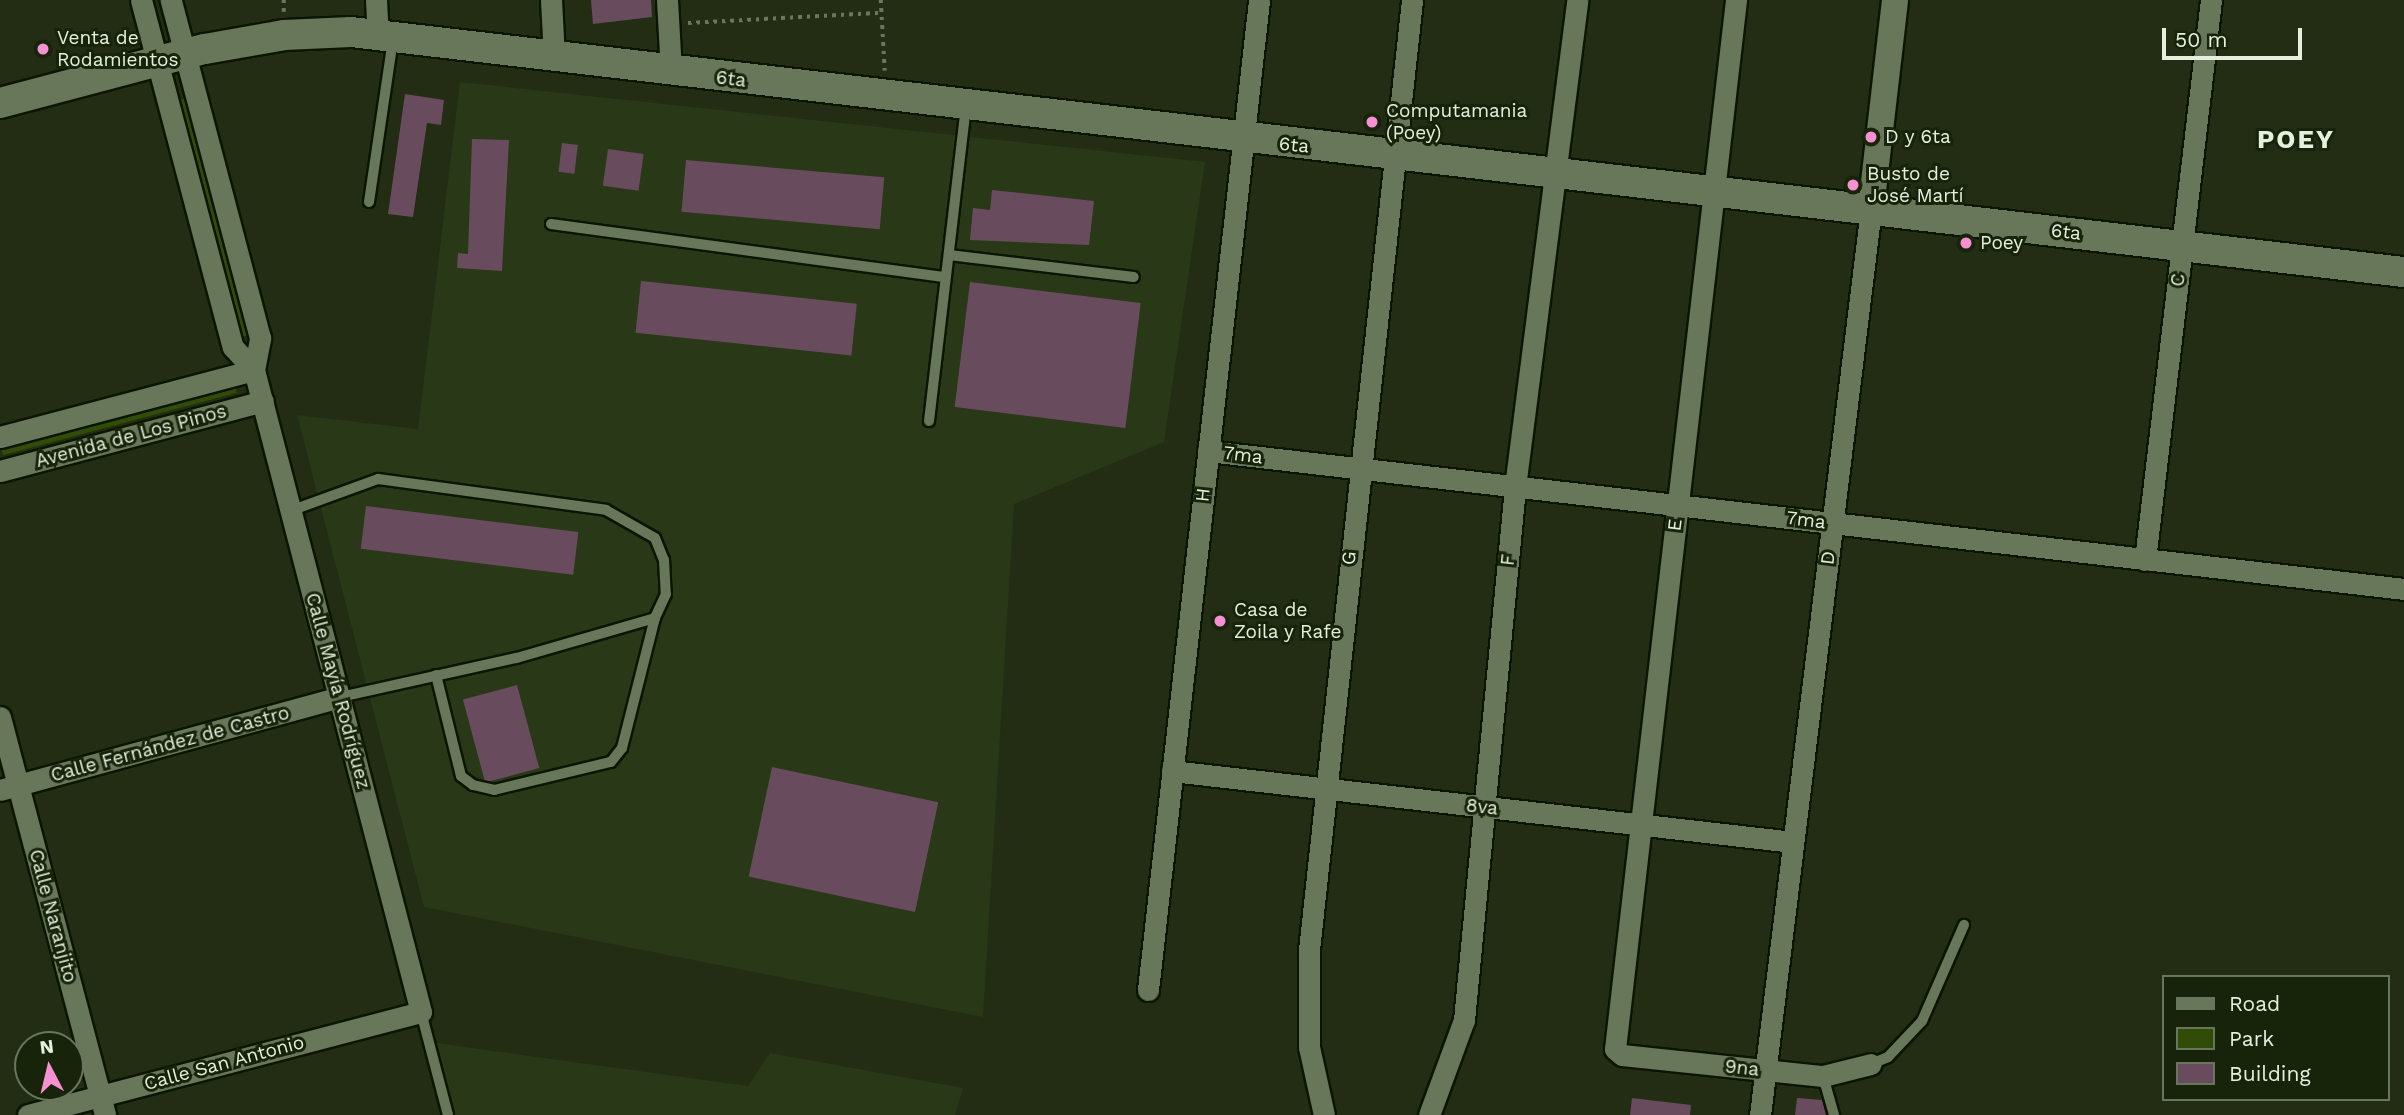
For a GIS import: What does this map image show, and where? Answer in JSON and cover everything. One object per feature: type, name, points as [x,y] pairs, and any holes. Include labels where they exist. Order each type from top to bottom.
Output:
[{"type":"main road","name":"6ta","points":[[0,103],[171,57],[284,35],[386,36],[886,98],[1714,190],[2404,272]]},
{"type":"street","name":"Calle Mayía Rodríguez","points":[[141,0],[171,57],[260,338],[254,370]]},
{"type":"street","name":"Calle Mayía Rodríguez","points":[[171,0],[171,57],[233,347],[254,370],[263,401],[421,1012]]},
{"type":"street","points":[[376,0],[386,36]]},
{"type":"street","points":[[551,0],[554,57]]},
{"type":"street","points":[[667,0],[671,72]]},
{"type":"street","name":"H","points":[[1148,990],[1259,0]]},
{"type":"street","name":"G","points":[[1324,1115],[1307,1007],[1357,469],[1396,156],[1412,0]]},
{"type":"street","name":"F","points":[[1429,1115],[1464,1020],[1516,487],[1558,173],[1577,0]]},
{"type":"street","name":"E","points":[[1615,1049],[1735,0]]},
{"type":"street","name":"D","points":[[1760,1115],[1763,1071],[1895,0]]},
{"type":"street","name":"C","points":[[2145,559],[2211,0]]},
{"type":"street","name":"Avenida de Los Pinos","points":[[0,437],[254,370]]},
{"type":"street","name":"Avenida de Los Pinos","points":[[0,471],[263,401]]},
{"type":"street","name":"7ma","points":[[1208,452],[2404,589]]},
{"type":"street","name":"Calle Fernández de Castro","points":[[9,788],[340,697]]},
{"type":"street","name":"Calle Naranjito","points":[[0,717],[9,788],[103,1105]]},
{"type":"street","name":"8va","points":[[1172,771],[1793,842]]},
{"type":"street","name":"Calle San Antonio","points":[[28,1115],[103,1105],[421,1012]]},
{"type":"street","name":"9na","points":[[1615,1049],[1763,1071],[1823,1076],[1871,1064]]},
{"type":"lane","points":[[369,202],[386,36]]},
{"type":"lane","points":[[929,421],[966,107]]},
{"type":"lane","points":[[551,224],[945,277]]},
{"type":"lane","points":[[948,255],[1134,277]]},
{"type":"lane","points":[[290,511],[336,497],[365,478],[606,510],[635,522],[660,547],[666,594],[655,618],[622,748],[611,762],[494,790],[473,785],[461,776],[436,675]]},
{"type":"lane","points":[[340,697],[655,618]]},
{"type":"lane","points":[[1871,1064],[1888,1057],[1922,1021],[1964,925]]},
{"type":"lane","points":[[421,1012],[448,1115]]},
{"type":"lane","points":[[1823,1076],[1834,1115]]},
{"type":"path","points":[[881,0],[886,98]]},
{"type":"path","points":[[668,24],[882,13]]},
{"type":"shaded area","points":[[460,82],[1205,162],[1164,442],[1014,504],[983,1017],[424,907],[297,415],[418,429]]},
{"type":"shaded area","points":[[429,1042],[748,1086],[770,1053],[963,1088],[955,1115],[448,1115]]},
{"type":"green space","points":[[191,97],[250,335],[234,339],[175,101]]},
{"type":"green space","points":[[234,382],[237,393],[3,455],[0,445]]},
{"type":"building","points":[[591,0],[651,0],[652,17],[593,24]]},
{"type":"building","points":[[405,94],[444,100],[441,125],[427,123],[413,217],[388,214]]},
{"type":"building","points":[[472,139],[509,140],[502,271],[457,268],[458,253],[468,254]]},
{"type":"building","points":[[562,143],[578,145],[574,174],[558,172]]},
{"type":"building","points":[[608,149],[644,154],[639,191],[603,186]]},
{"type":"building","points":[[686,160],[884,177],[880,229],[681,212]]},
{"type":"building","points":[[992,190],[1094,201],[1089,245],[970,240],[973,208],[990,210]]},
{"type":"building","points":[[641,281],[857,304],[851,355],[636,333]]},
{"type":"building","points":[[970,282],[1141,303],[1125,428],[955,407]]},
{"type":"building","points":[[366,506],[578,532],[573,575],[361,549]]},
{"type":"building","points":[[517,685],[539,768],[485,783],[463,699]]},
{"type":"building","points":[[772,767],[938,802],[915,912],[749,877]]},
{"type":"building","points":[[1632,1098],[1691,1105],[1690,1115],[1630,1115]]},
{"type":"building","points":[[1797,1098],[1822,1100],[1826,1115],[1795,1115]]},
{"type":"place","name":"Venta de Rodamientos","points":[[43,49]]},
{"type":"place","name":"Computamania (Poey)","points":[[1372,122]]},
{"type":"place","name":"D y 6ta","points":[[1871,137]]},
{"type":"place","name":"Busto de José Martí","points":[[1853,185]]},
{"type":"place","name":"Poey","points":[[1966,243]]},
{"type":"place","name":"Casa de Zoila y Rafe","points":[[1220,621]]},
{"type":"district","name":"POEY","points":[[2296,140]]}]
